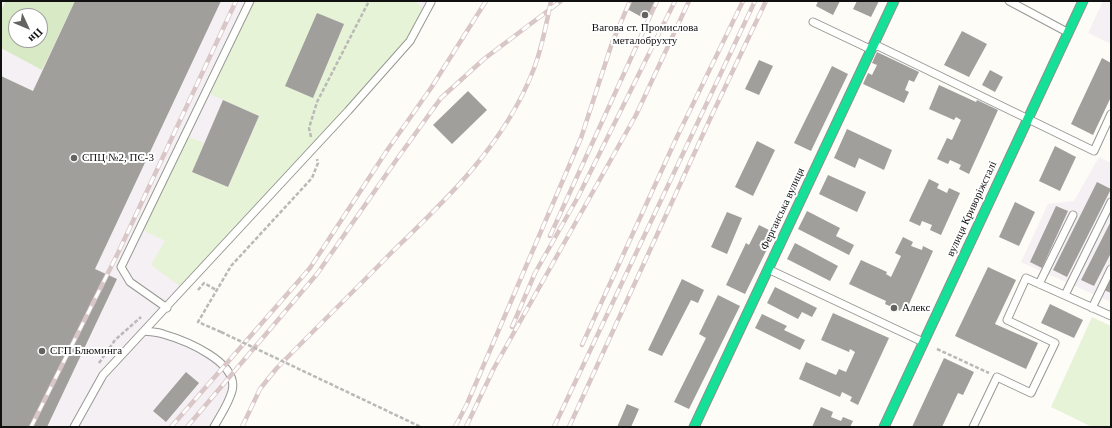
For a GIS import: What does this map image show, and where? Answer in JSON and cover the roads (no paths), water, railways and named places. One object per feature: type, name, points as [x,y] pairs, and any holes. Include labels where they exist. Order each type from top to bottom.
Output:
[{"type":"main road","name":"Ферганська вулиця","points":[[694,427],[870,49],[894,1]]},
{"type":"main road","name":"вулиця Криворіжсталі","points":[[884,427],[1067,32],[1083,1]]},
{"type":"lane","points":[[167,308],[130,282],[121,266],[250,1]]},
{"type":"lane","points":[[74,427],[103,375],[145,332],[348,111],[410,40],[431,1]]},
{"type":"lane","points":[[1009,1],[1067,32]]},
{"type":"lane","points":[[813,22],[870,49],[878,46],[1094,151],[1111,114]]},
{"type":"lane","points":[[1065,296],[1111,202]]},
{"type":"lane","points":[[1039,284],[1073,215]]},
{"type":"lane","points":[[768,269],[923,342]]},
{"type":"lane","points":[[1092,308],[1111,269]]},
{"type":"lane","points":[[973,427],[997,377],[1031,393],[1055,343],[1007,320],[1026,278],[1111,316]]},
{"type":"lane","points":[[145,332],[162,333],[213,355],[224,365],[230,376],[232,390],[214,427]]},
{"type":"railway","points":[[31,427],[118,253],[236,1]]},
{"type":"railway","points":[[171,427],[310,268],[388,149],[431,88],[486,1]]},
{"type":"railway","points":[[242,427],[260,389],[276,369],[433,212],[472,170],[490,147],[521,98],[533,71],[541,46],[551,1]]},
{"type":"railway","points":[[187,427],[317,274],[441,98],[484,59],[561,1]]},
{"type":"railway","points":[[455,427],[467,404],[581,138],[612,43],[630,1]]},
{"type":"railway","points":[[550,236],[657,1]]},
{"type":"railway","points":[[512,327],[535,273],[578,197],[675,1]]},
{"type":"railway","points":[[466,427],[494,368],[636,115],[689,1]]},
{"type":"railway","points":[[582,345],[676,139],[743,1]]},
{"type":"railway","points":[[554,427],[755,1]]},
{"type":"railway","points":[[569,427],[710,119],[766,1]]},
{"type":"place","name":"Вагова ст. Промислова металобрухту","points":[[645,15]]},
{"type":"place","name":"СПЦ №2, ПС-3","points":[[74,158]]},
{"type":"place","name":"Алекс","points":[[894,308]]},
{"type":"place","name":"СГП Блюминга","points":[[42,351]]}]
